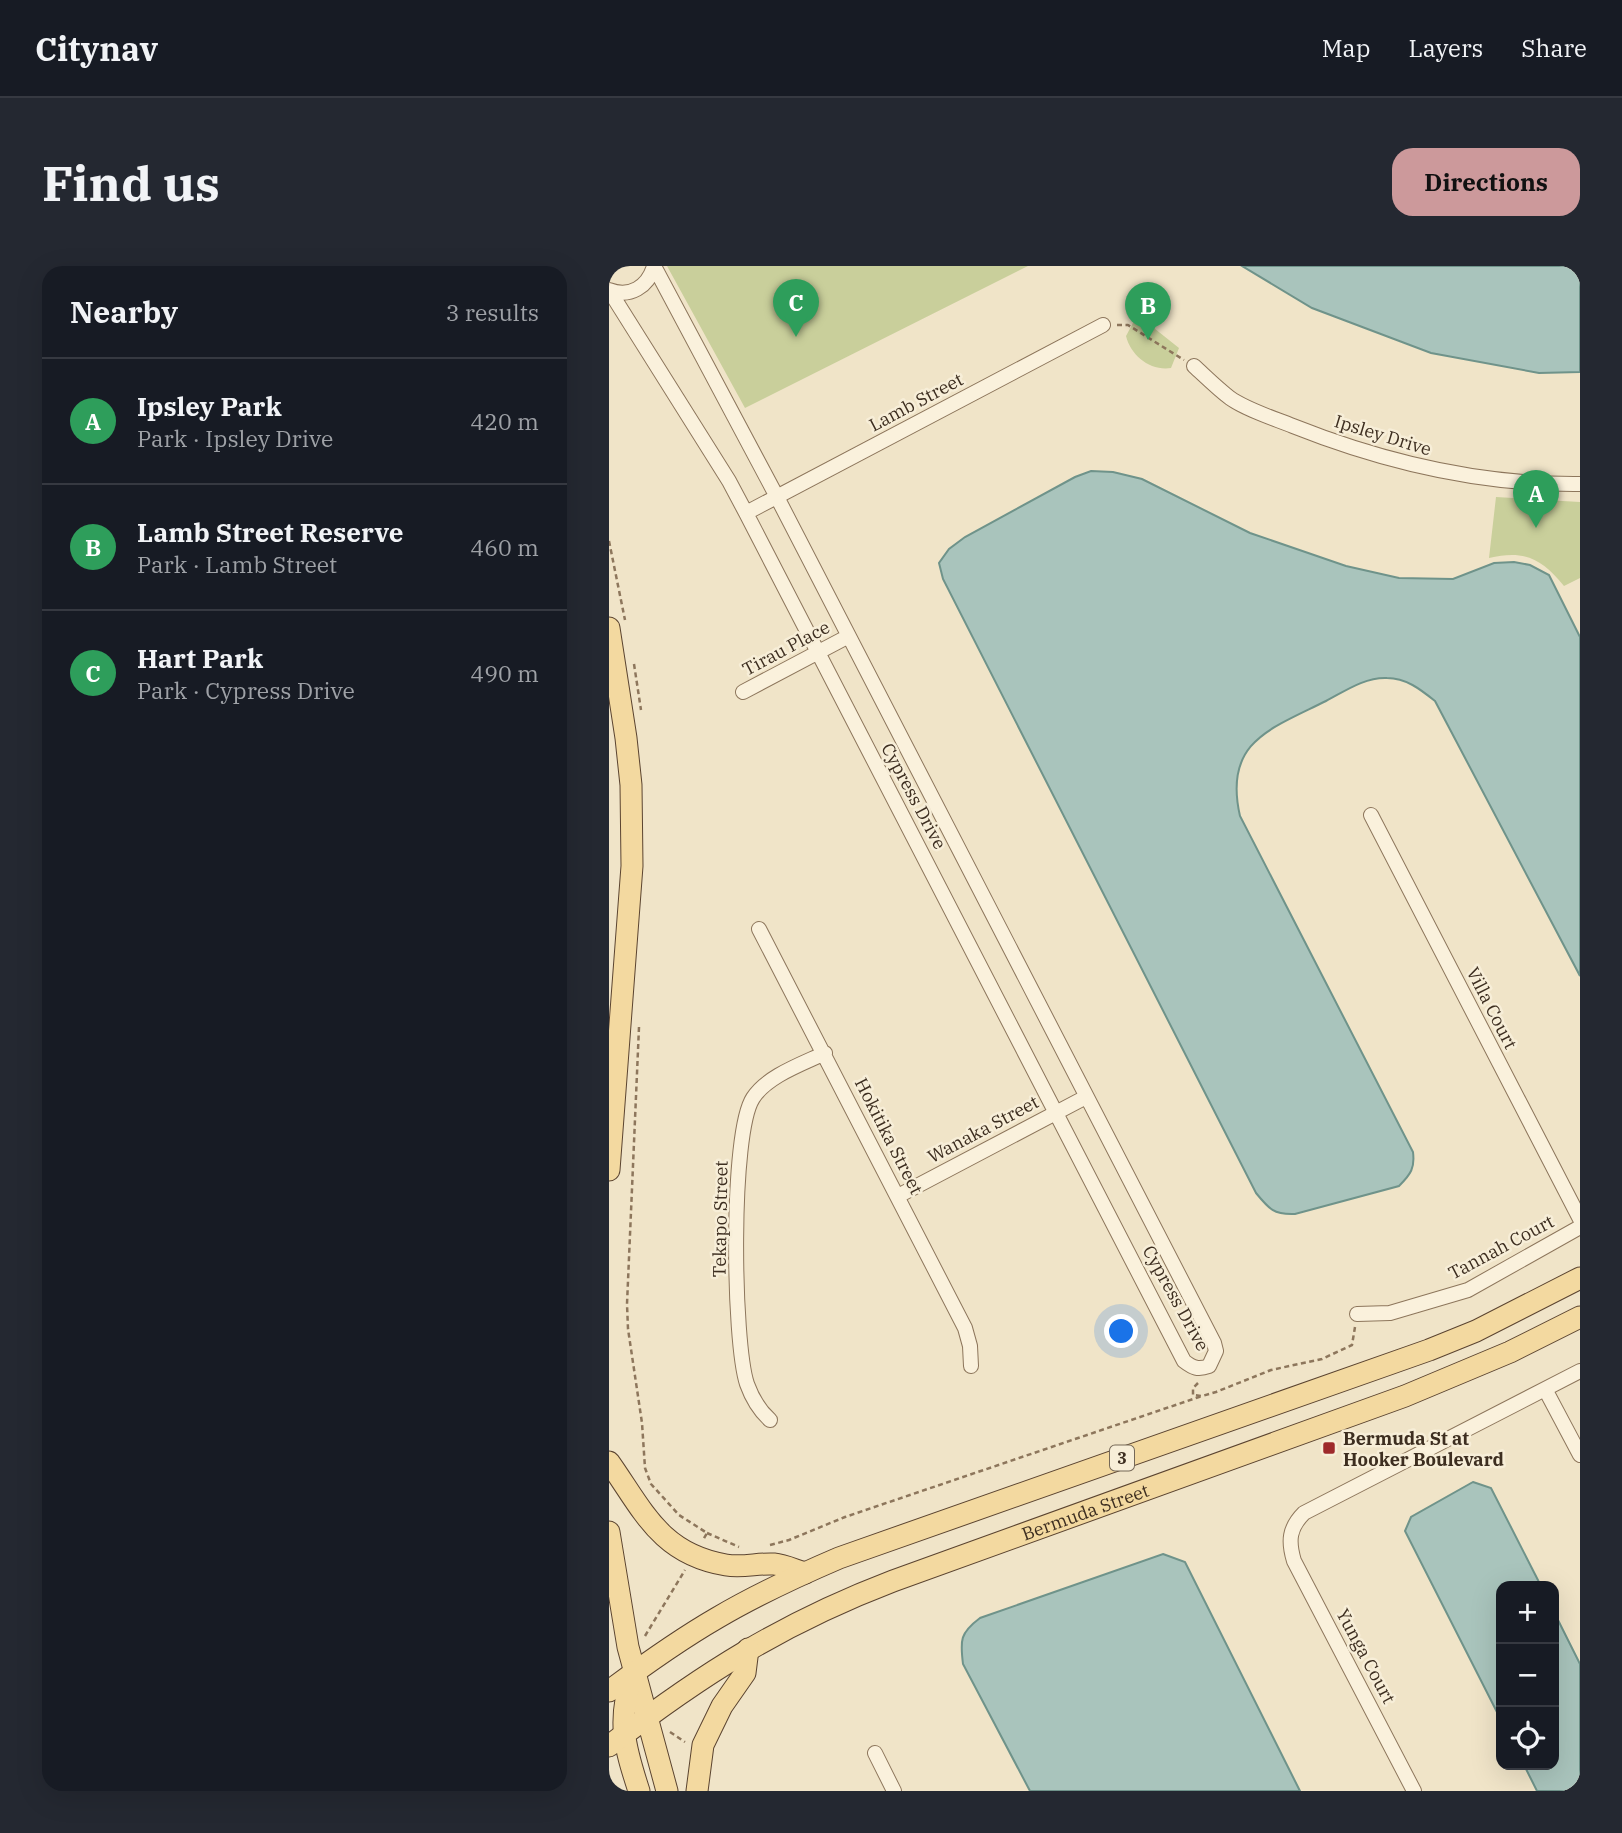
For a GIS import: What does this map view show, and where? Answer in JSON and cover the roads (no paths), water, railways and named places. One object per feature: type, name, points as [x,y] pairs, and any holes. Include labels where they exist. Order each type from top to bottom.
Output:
[{"type":"main road","points":[[609,1170],[632,866],[631,785],[618,628]]},
{"type":"main road","name":"3","points":[[609,1691],[718,1617],[805,1573],[911,1531],[1429,1350],[1475,1331],[1580,1278]]},
{"type":"main road","name":"Bermuda Street","points":[[617,1740],[673,1697],[748,1648],[853,1597],[1405,1396],[1500,1357],[1580,1317]]},
{"type":"main road","points":[[609,1462],[629,1495],[653,1526],[682,1549],[727,1565],[775,1564],[805,1573]]},
{"type":"main road","points":[[609,1532],[634,1673],[667,1791]]},
{"type":"main road","points":[[697,1791],[703,1745],[722,1706],[745,1673],[748,1648]]},
{"type":"main road","points":[[634,1673],[617,1740],[627,1755],[639,1791]]},
{"type":"street","points":[[609,290],[626,293],[637,289],[650,277],[654,266]]},
{"type":"street","name":"Cypress Drive","points":[[609,290],[729,481],[1184,1361],[1191,1367],[1201,1369],[1209,1366],[1216,1351],[1214,1343],[777,497],[654,266]]},
{"type":"street","name":"Lamb Street","points":[[746,513],[1103,325]]},
{"type":"street","name":"Ipsley Drive","points":[[1193,366],[1231,399],[1338,444],[1388,460],[1434,471],[1505,482],[1580,484]]},
{"type":"street","name":"Tirau Place","points":[[743,692],[847,637]]},
{"type":"street","name":"Villa Court","points":[[1371,815],[1580,1219]]},
{"type":"street","name":"Hokitika Street","points":[[759,929],[965,1328],[970,1346],[971,1366]]},
{"type":"street","name":"Tekapo Street","points":[[770,1420],[754,1402],[747,1384],[739,1343],[736,1252],[741,1130],[747,1109],[763,1087],[825,1053]]},
{"type":"street","name":"Wanaka Street","points":[[898,1196],[1086,1097]]},
{"type":"street","name":"Tannah Court","points":[[1357,1314],[1390,1313],[1468,1290],[1580,1227]]},
{"type":"street","points":[[1580,1371],[1545,1389],[1580,1455]]},
{"type":"street","name":"Yunga Court","points":[[1414,1791],[1294,1560],[1289,1537],[1292,1528],[1304,1513],[1545,1389]]},
{"type":"street","points":[[875,1753],[894,1791]]},
{"type":"water","points":[[1242,266],[1580,266],[1580,372],[1539,373],[1431,353],[1312,308]]},
{"type":"water","points":[[1091,471],[1113,472],[1142,479],[1250,533],[1346,566],[1399,578],[1453,579],[1494,563],[1514,562],[1530,565],[1549,575],[1580,637],[1580,976],[1435,701],[1413,685],[1394,678],[1379,678],[1348,689],[1270,730],[1245,754],[1238,771],[1240,816],[1413,1152],[1411,1170],[1399,1186],[1295,1214],[1273,1210],[1256,1193],[943,579],[939,563],[949,549],[965,537],[1075,477]]},
{"type":"water","points":[[1473,1482],[1491,1488],[1538,1581],[1496,1581],[1496,1710],[1405,1531],[1411,1517]]},
{"type":"water","points":[[1163,1554],[1185,1562],[1300,1791],[1030,1791],[963,1664],[962,1643],[965,1633],[980,1618]]},
{"type":"water","points":[[1559,1622],[1580,1664],[1580,1791],[1537,1791],[1526,1770],[1559,1770]]},
{"type":"place","name":"Hart Park","points":[[796,337]]},
{"type":"place","name":"Lamb Street Reserve","points":[[1148,340]]},
{"type":"place","name":"Ipsley Park","points":[[1536,528]]},
{"type":"place","name":"Bermuda St at Hooker Boulevard","points":[[1329,1448]]}]
